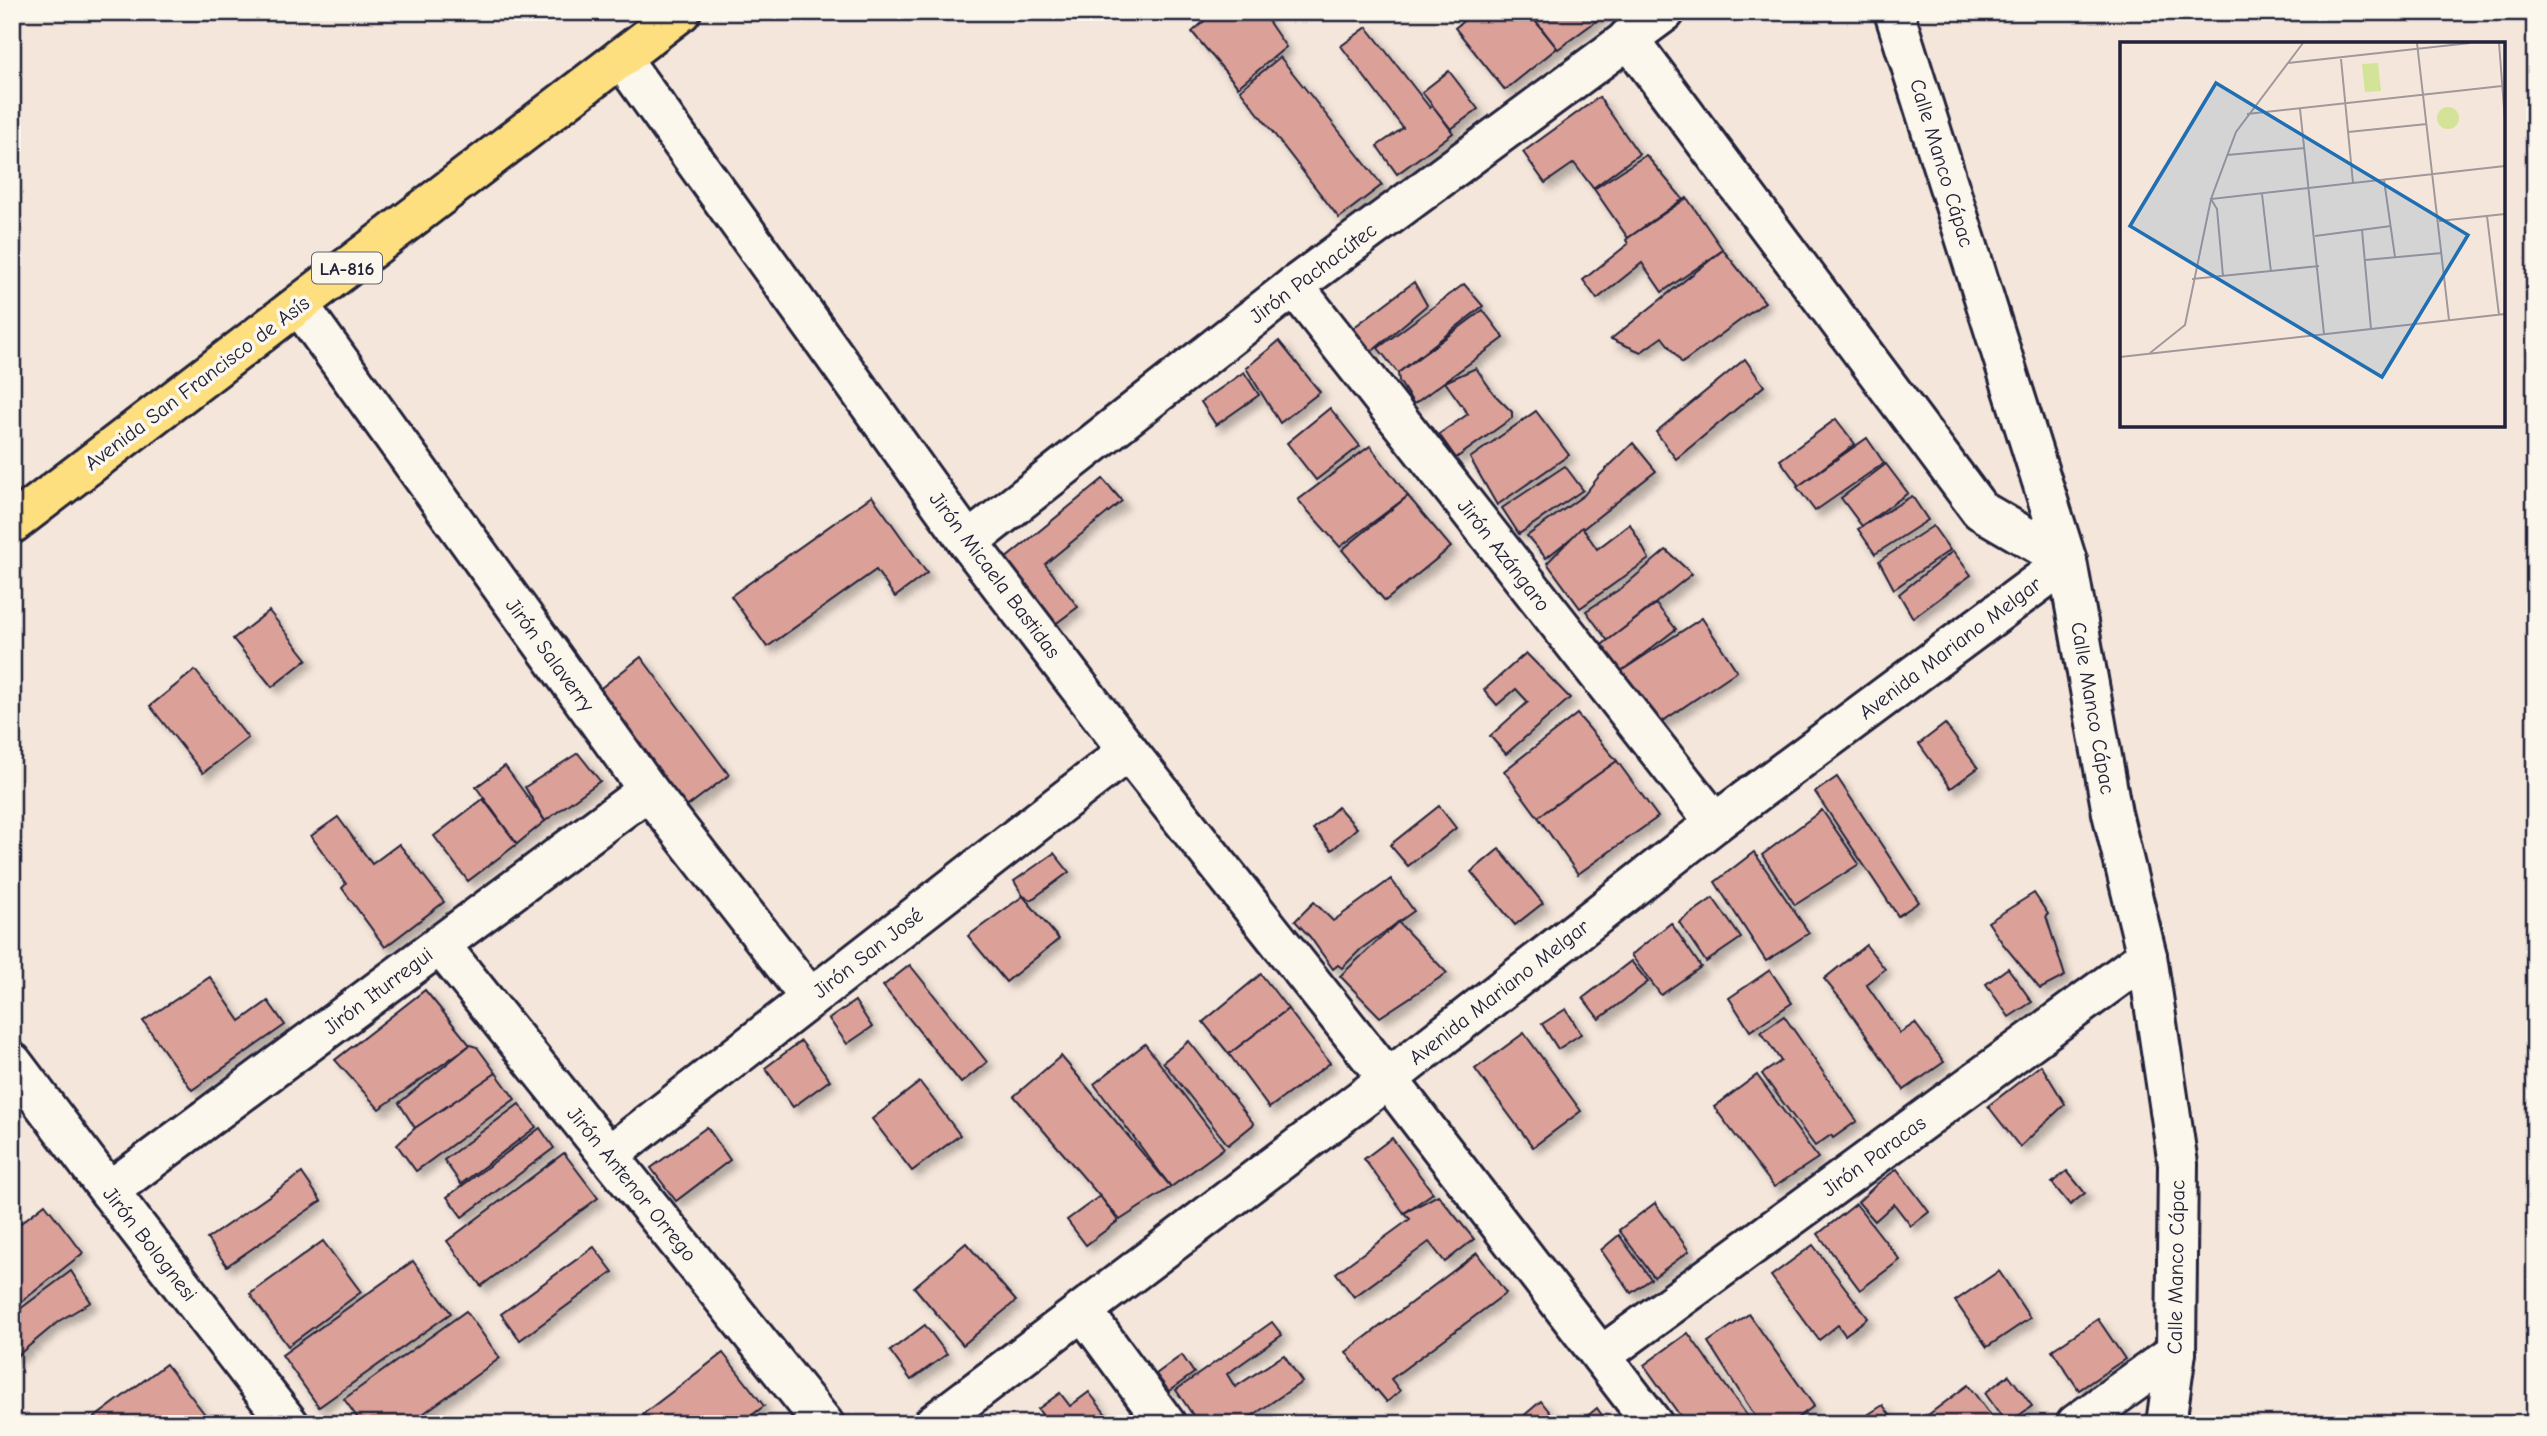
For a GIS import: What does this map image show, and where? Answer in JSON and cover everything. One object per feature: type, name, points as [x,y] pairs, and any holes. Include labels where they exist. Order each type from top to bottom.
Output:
[{"type":"highway","name":"Avenida San Francisco de Asís","points":[[12,524],[681,12]]},
{"type":"street","name":"Jirón Pachacútec","points":[[968,542],[1294,286],[1665,12]]},
{"type":"street","name":"Calle Manco Cápac","points":[[1894,12],[2067,561],[2112,814],[2147,956],[2178,1164],[2176,1352],[2166,1424]]},
{"type":"street","points":[[1628,38],[1980,510],[2067,561]]},
{"type":"street","name":"Jirón Micaela Bastidas","points":[[621,58],[968,542],[1128,751],[1388,1079],[1653,1424]]},
{"type":"street","name":"Jirón Azángaro","points":[[1294,286],[1715,823]]},
{"type":"street","name":"Jirón Salaverry","points":[[299,305],[648,790],[810,998]]},
{"type":"street","name":"Avenida Mariano Melgar","points":[[933,1424],[1388,1079],[1715,823],[2067,561]]},
{"type":"street","name":"Jirón San José","points":[[609,1155],[1128,751]]},
{"type":"street","name":"Jirón Iturregui","points":[[109,1191],[648,790]]},
{"type":"street","name":"Jirón Antenor Orrego","points":[[440,945],[824,1424]]},
{"type":"street","name":"Jirón Paracas","points":[[1601,1356],[2147,956]]},
{"type":"street","name":"Jirón Bolognesi","points":[[12,1062],[274,1418]]},
{"type":"street","points":[[1083,1311],[1166,1424]]},
{"type":"street","points":[[2076,1424],[2176,1352]]},
{"type":"building","points":[[1214,12],[1262,12],[1286,47],[1238,87],[1192,32]]},
{"type":"building","points":[[1474,12],[1528,12],[1557,48],[1505,90],[1455,28]]},
{"type":"building","points":[[1529,12],[1607,12],[1607,13],[1558,49]]},
{"type":"building","points":[[1367,27],[1430,108],[1433,106],[1453,133],[1397,174],[1377,146],[1403,128],[1341,46]]},
{"type":"building","points":[[1280,57],[1382,185],[1339,218],[1240,90]]},
{"type":"building","points":[[1449,71],[1478,109],[1451,129],[1422,92]]},
{"type":"building","points":[[1599,97],[1639,154],[1593,188],[1574,163],[1545,183],[1523,152]]},
{"type":"building","points":[[1646,155],[1683,199],[1628,238],[1594,189]]},
{"type":"building","points":[[1687,198],[1723,250],[1662,292],[1642,263],[1597,299],[1583,280],[1628,244],[1628,238]]},
{"type":"building","points":[[1723,250],[1765,302],[1682,363],[1662,337],[1641,352],[1611,339]]},
{"type":"building","points":[[1414,282],[1427,305],[1370,353],[1353,328]]},
{"type":"building","points":[[1464,284],[1483,306],[1398,373],[1378,348]]},
{"type":"building","points":[[1483,310],[1504,338],[1414,404],[1399,381],[1398,373]]},
{"type":"building","points":[[1279,341],[1320,392],[1280,423],[1246,368]]},
{"type":"building","points":[[1745,359],[1764,386],[1676,459],[1656,432]]},
{"type":"building","points":[[1476,368],[1494,394],[1512,412],[1512,418],[1456,458],[1439,434],[1468,414],[1445,382]]},
{"type":"building","points":[[1244,372],[1259,395],[1216,425],[1201,402]]},
{"type":"building","points":[[1330,408],[1360,446],[1316,480],[1287,443]]},
{"type":"building","points":[[1536,411],[1569,455],[1497,505],[1470,458]]},
{"type":"building","points":[[1836,419],[1855,444],[1799,486],[1780,460]]},
{"type":"building","points":[[1867,438],[1884,463],[1815,511],[1797,487]]},
{"type":"building","points":[[1633,443],[1656,471],[1546,558],[1527,536],[1584,495]]},
{"type":"building","points":[[1370,446],[1408,496],[1340,547],[1298,500]]},
{"type":"building","points":[[1886,464],[1908,493],[1862,526],[1841,498]]},
{"type":"building","points":[[1565,466],[1583,490],[1519,534],[1502,508]]},
{"type":"building","points":[[1103,479],[1122,501],[1045,564],[1078,607],[1050,628],[999,564]]},
{"type":"building","points":[[872,496],[927,573],[895,597],[876,570],[767,647],[731,596]]},
{"type":"building","points":[[1408,496],[1451,547],[1385,601],[1342,550]]},
{"type":"building","points":[[1912,496],[1928,520],[1875,554],[1858,529]]},
{"type":"building","points":[[1630,524],[1649,559],[1580,608],[1547,563],[1582,527],[1597,549]]},
{"type":"building","points":[[1933,526],[1950,550],[1894,589],[1879,561]]},
{"type":"building","points":[[1666,550],[1692,574],[1608,641],[1586,611],[1623,587]]},
{"type":"building","points":[[1953,551],[1971,575],[1913,618],[1899,594]]},
{"type":"building","points":[[1656,604],[1676,629],[1619,673],[1599,647]]},
{"type":"building","points":[[269,611],[307,659],[272,687],[233,639]]},
{"type":"building","points":[[1702,618],[1737,671],[1651,729],[1615,675]]},
{"type":"building","points":[[1526,653],[1570,698],[1506,754],[1490,736],[1528,702],[1516,689],[1497,705],[1484,690]]},
{"type":"building","points":[[641,657],[729,775],[685,808],[597,691]]},
{"type":"building","points":[[195,670],[248,738],[203,773],[150,706]]},
{"type":"building","points":[[1577,714],[1617,761],[1538,817],[1504,771]]},
{"type":"building","points":[[1945,724],[1978,768],[1951,788],[1919,744]]},
{"type":"building","points":[[578,753],[600,781],[545,821],[525,787]]},
{"type":"building","points":[[1617,761],[1658,817],[1578,874],[1538,817]]},
{"type":"building","points":[[505,766],[545,821],[517,844],[476,787]]},
{"type":"building","points":[[1837,777],[1919,902],[1898,916],[1815,792]]},
{"type":"building","points":[[483,799],[517,844],[468,881],[434,836]]},
{"type":"building","points":[[1439,806],[1456,828],[1408,866],[1390,845]]},
{"type":"building","points":[[1338,807],[1357,828],[1332,850],[1313,829]]},
{"type":"building","points":[[1822,810],[1859,864],[1795,905],[1762,855]]},
{"type":"building","points":[[338,817],[372,864],[399,844],[444,902],[385,947],[342,888],[346,884],[311,836]]},
{"type":"building","points":[[1499,849],[1543,903],[1515,925],[1471,872]]},
{"type":"building","points":[[1754,852],[1809,933],[1766,961],[1715,882]]},
{"type":"building","points":[[1054,853],[1069,872],[1031,900],[1023,896],[1014,881]]},
{"type":"building","points":[[1391,879],[1414,911],[1361,949],[1342,968],[1338,965],[1333,969],[1295,921],[1314,902],[1333,921]]},
{"type":"building","points":[[2034,893],[2048,914],[2046,916],[2065,976],[2040,989],[1988,922]]},
{"type":"building","points":[[1023,896],[1059,939],[1006,982],[968,936]]},
{"type":"building","points":[[1713,898],[1741,938],[1706,962],[1679,922]]},
{"type":"building","points":[[1398,922],[1447,973],[1380,1017],[1340,976]]},
{"type":"building","points":[[1671,923],[1701,967],[1661,995],[1631,955]]},
{"type":"building","points":[[1866,945],[1885,969],[1866,984],[1900,1033],[1915,1023],[1944,1062],[1904,1090],[1824,979]]},
{"type":"building","points":[[1631,961],[1648,982],[1599,1019],[1583,998]]},
{"type":"building","points":[[910,965],[987,1062],[961,1083],[883,986]]},
{"type":"building","points":[[2008,968],[2032,1002],[2009,1017],[1986,984]]},
{"type":"building","points":[[1770,970],[1792,1003],[1750,1031],[1729,998]]},
{"type":"building","points":[[1261,974],[1288,1009],[1229,1054],[1203,1022]]},
{"type":"building","points":[[210,977],[240,1021],[268,1001],[285,1025],[192,1090],[143,1021]]},
{"type":"building","points":[[425,990],[470,1045],[379,1109],[335,1060]]},
{"type":"building","points":[[855,1001],[872,1027],[847,1044],[829,1019]]},
{"type":"building","points":[[1288,1009],[1330,1063],[1269,1108],[1229,1054]]},
{"type":"building","points":[[1566,1009],[1581,1034],[1558,1049],[1542,1024]]},
{"type":"building","points":[[1784,1016],[1857,1121],[1833,1138],[1831,1135],[1815,1146],[1762,1074],[1781,1061],[1761,1032]]},
{"type":"building","points":[[1524,1033],[1581,1111],[1533,1147],[1475,1069]]},
{"type":"building","points":[[801,1041],[830,1080],[793,1107],[765,1068]]},
{"type":"building","points":[[1189,1041],[1254,1124],[1228,1145],[1163,1062]]},
{"type":"building","points":[[1145,1044],[1224,1148],[1171,1187],[1094,1084]]},
{"type":"building","points":[[470,1045],[477,1047],[496,1073],[415,1128],[399,1103]]},
{"type":"building","points":[[1061,1056],[1171,1187],[1120,1220],[1014,1096]]},
{"type":"building","points":[[2041,1065],[2065,1104],[2020,1147],[1988,1106]]},
{"type":"building","points":[[496,1073],[515,1099],[416,1171],[397,1145],[415,1128]]},
{"type":"building","points":[[1757,1075],[1818,1158],[1774,1187],[1714,1107]]},
{"type":"building","points":[[920,1082],[960,1135],[912,1171],[872,1119]]},
{"type":"building","points":[[519,1104],[536,1127],[461,1184],[444,1160]]},
{"type":"building","points":[[707,1127],[730,1160],[676,1201],[651,1168]]},
{"type":"building","points":[[540,1128],[554,1148],[462,1217],[447,1197]]},
{"type":"building","points":[[1392,1138],[1433,1193],[1404,1213],[1364,1159]]},
{"type":"building","points":[[564,1153],[598,1198],[481,1286],[447,1241]]},
{"type":"building","points":[[1897,1169],[1929,1212],[1911,1226],[1894,1204],[1875,1221],[1858,1202]]},
{"type":"building","points":[[2067,1171],[2085,1193],[2070,1205],[2052,1183]]},
{"type":"building","points":[[302,1173],[321,1201],[227,1266],[207,1239]]},
{"type":"building","points":[[1438,1195],[1474,1239],[1445,1262],[1429,1242],[1354,1297],[1336,1273],[1410,1219],[1404,1213]]},
{"type":"building","points":[[1100,1196],[1118,1221],[1086,1245],[1067,1220]]},
{"type":"building","points":[[1655,1203],[1689,1251],[1654,1277],[1619,1230]]},
{"type":"building","points":[[45,1204],[83,1253],[21,1302],[12,1291],[12,1230]]},
{"type":"building","points":[[1856,1204],[1900,1260],[1860,1290],[1818,1234]]},
{"type":"building","points":[[1619,1235],[1651,1279],[1631,1293],[1601,1250]]},
{"type":"building","points":[[323,1241],[361,1292],[288,1346],[250,1294]]},
{"type":"building","points":[[966,1243],[1016,1301],[963,1345],[914,1287]]},
{"type":"building","points":[[1813,1245],[1868,1318],[1845,1335],[1838,1325],[1819,1340],[1771,1276]]},
{"type":"building","points":[[594,1247],[613,1272],[520,1340],[501,1314]]},
{"type":"building","points":[[1477,1253],[1506,1293],[1391,1379],[1400,1391],[1387,1402],[1375,1391],[1346,1352]]},
{"type":"building","points":[[413,1261],[451,1313],[319,1407],[282,1355]]},
{"type":"building","points":[[71,1271],[91,1302],[59,1321],[12,1360],[12,1315]]},
{"type":"building","points":[[1999,1271],[2030,1318],[1987,1347],[1955,1301]]},
{"type":"building","points":[[466,1311],[500,1358],[409,1424],[362,1424],[344,1399]]},
{"type":"building","points":[[1749,1314],[1814,1406],[1789,1424],[1760,1424],[1708,1342]]},
{"type":"building","points":[[2098,1319],[2125,1359],[2079,1390],[2052,1350]]},
{"type":"building","points":[[1272,1322],[1282,1335],[1227,1374],[1235,1387],[1284,1355],[1302,1382],[1240,1424],[1199,1424],[1176,1390]]},
{"type":"building","points":[[925,1325],[947,1354],[911,1380],[890,1351]]},
{"type":"building","points":[[1688,1333],[1753,1424],[1686,1424],[1644,1365]]},
{"type":"building","points":[[723,1353],[764,1406],[740,1424],[651,1424],[643,1414]]},
{"type":"building","points":[[1182,1355],[1194,1373],[1169,1391],[1156,1374]]},
{"type":"building","points":[[166,1364],[207,1417],[198,1424],[86,1424]]},
{"type":"building","points":[[2009,1375],[2032,1406],[2007,1424],[1985,1393]]},
{"type":"building","points":[[1968,1385],[1997,1424],[1916,1424]]},
{"type":"building","points":[[1089,1392],[1113,1424],[1049,1424],[1038,1409],[1060,1393],[1070,1406]]},
{"type":"building","points":[[1541,1401],[1559,1424],[1514,1424]]},
{"type":"building","points":[[1883,1405],[1896,1424],[1864,1424],[1861,1419]]},
{"type":"building","points":[[1597,1408],[1608,1424],[1576,1424],[1591,1413]]}]
